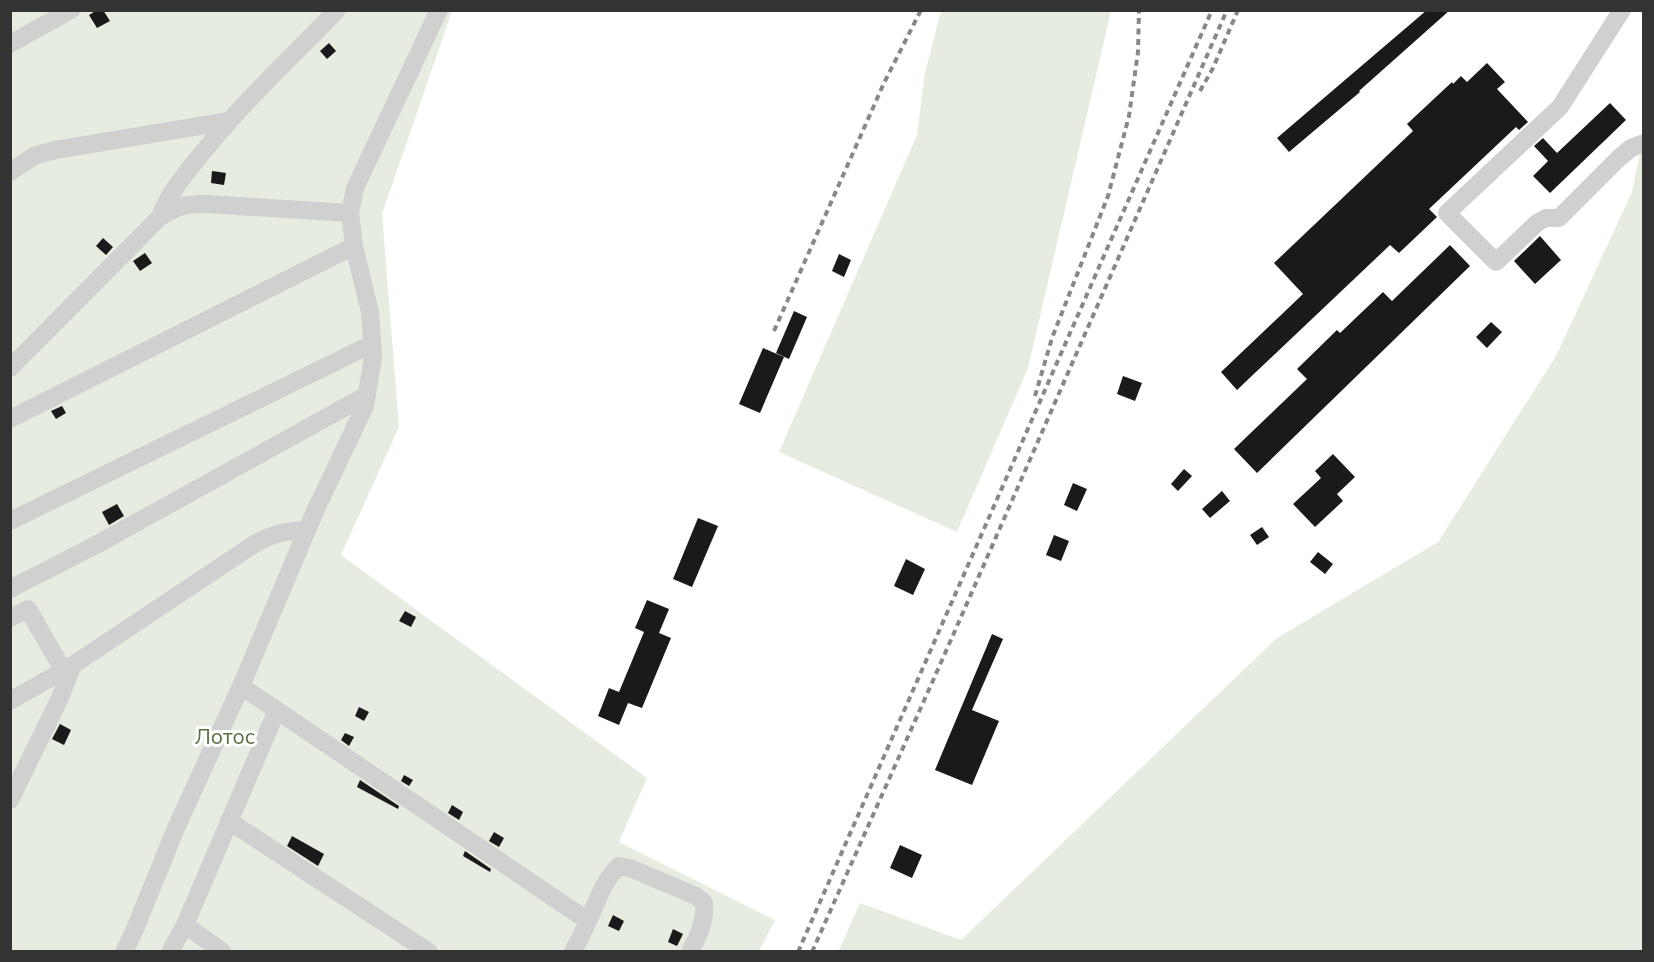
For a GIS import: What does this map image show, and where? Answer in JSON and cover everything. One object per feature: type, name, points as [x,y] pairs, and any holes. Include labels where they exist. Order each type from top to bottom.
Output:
[{"type":"street","points":[[10,44],[71,10]]},
{"type":"street","points":[[159,218],[165,204],[181,180],[228,121],[337,10]]},
{"type":"street","points":[[124,951],[307,530],[365,406],[373,357],[370,312],[354,246],[351,202],[354,188],[439,10]]},
{"type":"street","points":[[1622,10],[1560,107],[1447,213],[1496,262],[1537,223],[1546,218],[1559,218],[1619,158],[1631,148],[1644,143]]},
{"type":"street","points":[[10,172],[34,156],[55,150],[228,121]]},
{"type":"street","points":[[10,368],[159,218],[176,207],[206,204],[350,213]]},
{"type":"street","points":[[10,419],[354,246]]},
{"type":"street","points":[[10,521],[372,344]]},
{"type":"street","points":[[10,589],[94,546],[367,395]]},
{"type":"street","points":[[10,701],[68,668],[256,543],[275,534],[307,530]]},
{"type":"street","points":[[10,618],[28,609],[68,668],[59,700],[10,800]]},
{"type":"street","points":[[241,686],[588,921]]},
{"type":"street","points":[[170,951],[185,925],[277,710]]},
{"type":"street","points":[[229,821],[429,951]]},
{"type":"street","points":[[573,951],[610,874],[619,867],[630,868],[696,896],[704,903],[705,913],[702,924],[690,951]]},
{"type":"street","points":[[185,925],[224,951]]},
{"type":"green space","name":"Лотос","points":[[10,11],[452,11],[382,214],[399,427],[341,555],[647,778],[619,842],[775,920],[759,951],[11,951]]},
{"type":"green space","points":[[941,11],[1111,11],[1028,368],[957,532],[779,452],[917,135],[925,73]]},
{"type":"green space","points":[[1643,143],[1643,951],[838,952],[860,903],[961,940],[1277,638],[1438,542],[1556,356],[1632,192]]},
{"type":"building","points":[[97,10],[103,10],[110,21],[97,28],[89,15]]},
{"type":"building","points":[[1427,10],[1450,10],[1360,92],[1289,152],[1277,138]]},
{"type":"building","points":[[329,43],[336,51],[327,59],[320,51]]},
{"type":"building","points":[[1487,63],[1505,82],[1497,89],[1528,122],[1519,130],[1516,127],[1429,209],[1437,217],[1399,253],[1390,245],[1237,390],[1221,372],[1303,294],[1274,263],[1413,131],[1407,124],[1452,82],[1453,84],[1461,76],[1467,82]]},
{"type":"building","points":[[1610,103],[1626,120],[1550,193],[1533,176],[1548,161],[1534,146],[1543,138],[1557,153]]},
{"type":"building","points":[[212,171],[226,173],[224,185],[211,183]]},
{"type":"building","points":[[1540,236],[1561,260],[1535,284],[1514,261]]},
{"type":"building","points":[[103,238],[113,247],[106,255],[96,246]]},
{"type":"building","points":[[1450,245],[1470,266],[1257,473],[1234,449],[1307,379],[1297,369],[1337,330],[1340,333],[1383,292],[1392,301]]},
{"type":"building","points":[[145,253],[152,263],[140,271],[133,261]]},
{"type":"building","points":[[839,254],[851,260],[844,277],[832,271]]},
{"type":"building","points":[[794,311],[807,317],[789,359],[776,353]]},
{"type":"building","points":[[1491,322],[1502,332],[1487,348],[1476,337]]},
{"type":"building","points":[[763,348],[784,357],[760,413],[739,404]]},
{"type":"building","points":[[1123,376],[1142,383],[1135,401],[1117,394]]},
{"type":"building","points":[[62,406],[66,413],[56,419],[51,411]]},
{"type":"building","points":[[1333,454],[1355,477],[1337,494],[1343,501],[1315,527],[1293,504],[1321,478],[1315,471]]},
{"type":"building","points":[[1184,469],[1192,476],[1178,491],[1171,484]]},
{"type":"building","points":[[1073,483],[1087,489],[1077,511],[1064,505]]},
{"type":"building","points":[[1222,491],[1230,501],[1210,518],[1202,509]]},
{"type":"building","points":[[117,504],[124,516],[109,525],[102,512]]},
{"type":"building","points":[[698,518],[718,526],[692,587],[673,579]]},
{"type":"building","points":[[1262,527],[1269,537],[1257,545],[1250,535]]},
{"type":"building","points":[[1054,535],[1069,541],[1061,561],[1046,555]]},
{"type":"building","points":[[1318,552],[1333,564],[1325,574],[1310,562]]},
{"type":"building","points":[[906,559],[925,569],[913,595],[894,586]]},
{"type":"building","points":[[647,600],[669,609],[659,633],[671,638],[642,708],[628,703],[619,725],[598,716],[609,688],[619,692],[644,632],[635,628]]},
{"type":"building","points":[[405,611],[416,617],[411,627],[399,621]]},
{"type":"building","points":[[992,634],[1003,639],[972,710],[999,721],[972,785],[935,770]]},
{"type":"building","points":[[359,707],[369,712],[364,721],[355,716]]},
{"type":"building","points":[[60,724],[71,730],[64,745],[52,739]]},
{"type":"building","points":[[345,733],[354,737],[349,746],[341,740]]},
{"type":"building","points":[[404,775],[413,780],[409,786],[401,781]]},
{"type":"building","points":[[360,780],[399,806],[398,809],[357,787]]},
{"type":"building","points":[[452,805],[463,812],[459,820],[448,813]]},
{"type":"building","points":[[494,832],[504,838],[499,847],[489,841]]},
{"type":"building","points":[[292,836],[324,854],[318,866],[287,846]]},
{"type":"building","points":[[900,845],[922,855],[912,878],[890,868]]},
{"type":"building","points":[[465,851],[491,869],[490,872],[463,856]]},
{"type":"building","points":[[613,915],[624,921],[619,931],[608,926]]},
{"type":"building","points":[[673,929],[683,934],[677,946],[668,942]]},
{"type":"railway","points":[[774,331],[884,83],[921,10]]},
{"type":"railway","points":[[1035,396],[1052,338],[1108,196],[1129,116],[1138,52],[1139,10]]},
{"type":"railway","points":[[798,952],[1212,10]]},
{"type":"railway","points":[[812,952],[1227,10]]},
{"type":"railway","points":[[1200,91],[1213,68],[1238,10]]}]
